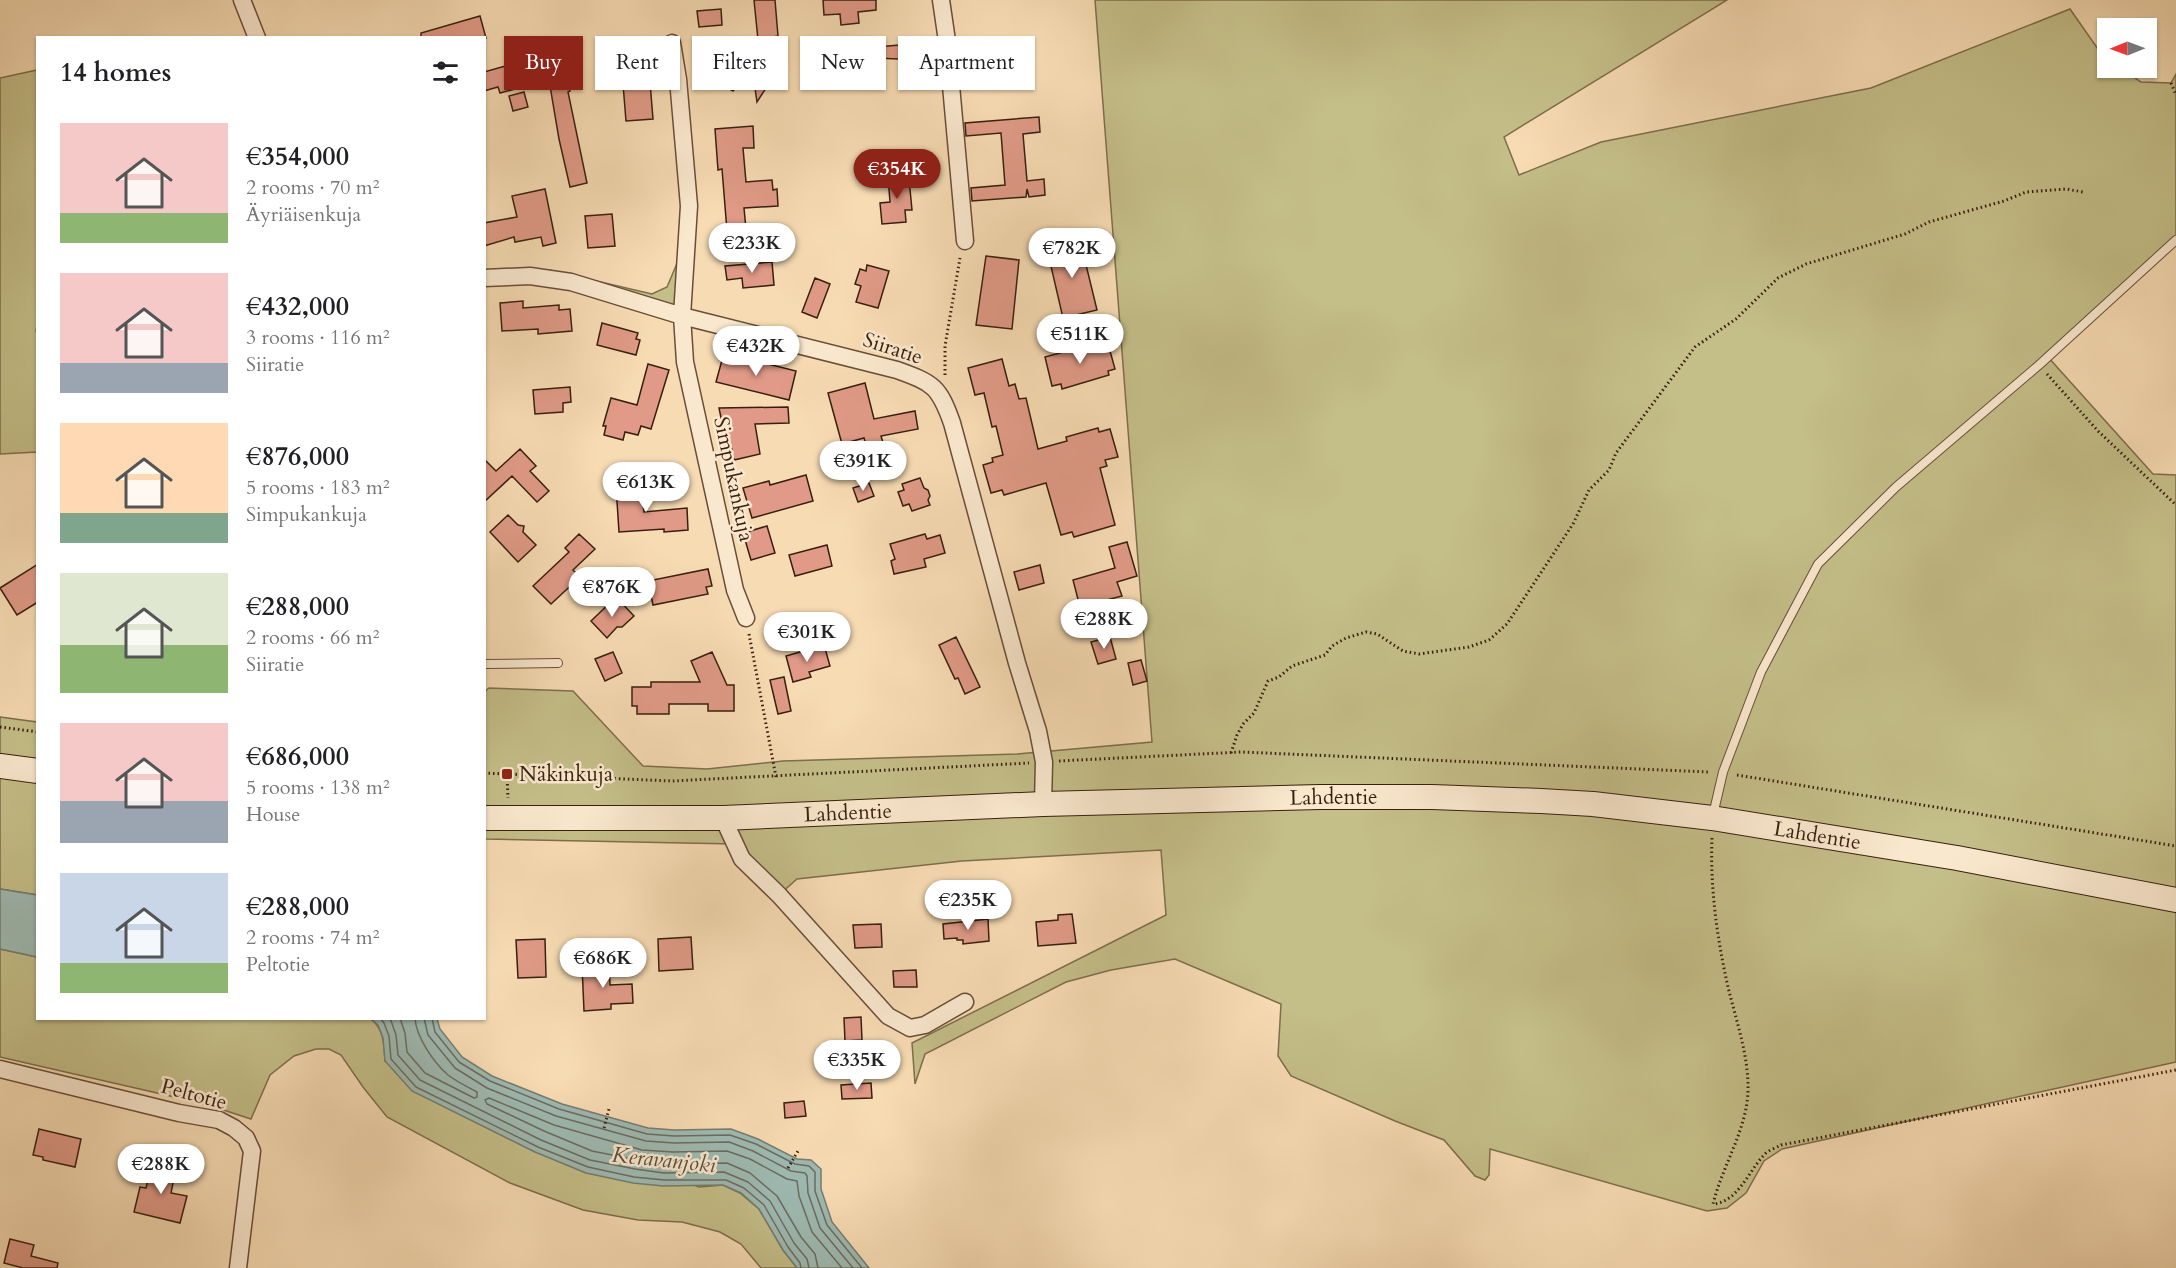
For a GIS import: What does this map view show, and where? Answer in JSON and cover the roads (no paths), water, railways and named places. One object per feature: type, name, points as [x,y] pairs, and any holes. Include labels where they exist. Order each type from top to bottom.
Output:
[{"type":"main road","points":[[0,766],[36,771]]},
{"type":"main road","name":"Lahdentie","points":[[486,818],[723,819],[1043,804],[1320,797],[1432,797],[1593,804],[1712,818],[1957,858],[2176,900]]},
{"type":"street","points":[[242,0],[257,36]]},
{"type":"street","points":[[941,0],[947,41],[965,242]]},
{"type":"street","name":"Simpukankuja","points":[[679,90],[689,206],[682,316],[688,378],[735,590],[746,618]]},
{"type":"street","name":"Siiratie","points":[[486,278],[530,276],[572,282],[682,316],[897,370],[930,384],[939,392],[952,423],[1014,653],[1038,731],[1044,762],[1043,804]]},
{"type":"street","points":[[723,819],[742,859],[779,895],[888,1016],[910,1028],[925,1025],[965,1002]]},
{"type":"street","name":"Peltotie","points":[[0,1069],[179,1113],[219,1120],[246,1138],[252,1151],[238,1268]]},
{"type":"lane","points":[[1712,818],[1723,772],[1761,672],[1818,564],[1896,487],[2039,365],[2176,240]]},
{"type":"lane","points":[[486,664],[558,663]]},
{"type":"water","points":[[0,889],[36,895],[36,957],[0,949]]},
{"type":"water","name":"Keravanjoki","points":[[372,1020],[437,1020],[440,1029],[462,1057],[492,1076],[562,1104],[648,1128],[731,1129],[758,1139],[797,1159],[811,1160],[821,1169],[821,1189],[832,1222],[869,1268],[797,1268],[783,1250],[759,1209],[741,1193],[723,1185],[663,1186],[633,1183],[586,1173],[535,1152],[412,1091],[385,1061],[383,1038],[378,1025]]},
{"type":"place","name":"Näkinkuja","points":[[507,774]]}]
